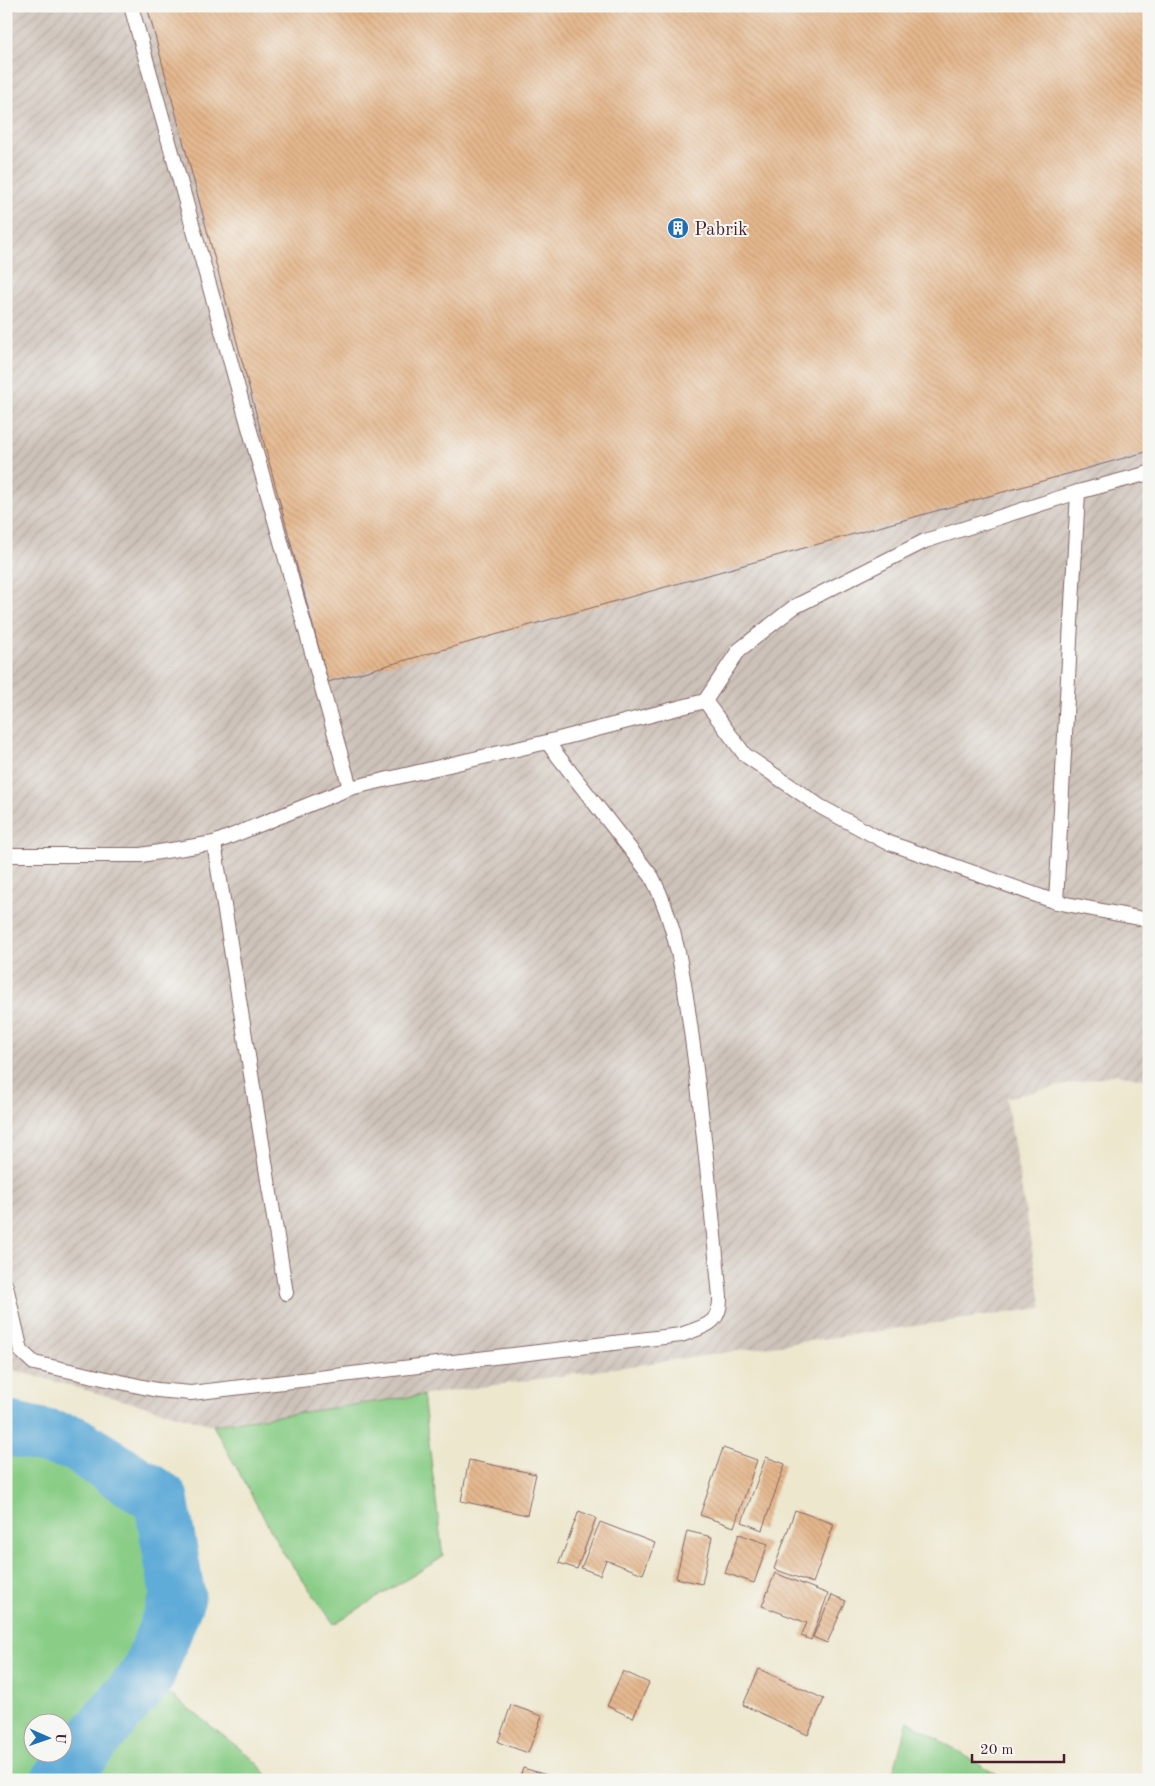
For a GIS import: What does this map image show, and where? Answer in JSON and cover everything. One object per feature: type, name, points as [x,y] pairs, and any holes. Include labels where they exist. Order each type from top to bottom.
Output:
[{"type":"lane","points":[[131,6],[350,788]]},
{"type":"lane","points":[[6,855],[141,855],[214,844],[350,788],[547,742],[706,701],[738,650],[794,607],[925,541],[1078,492],[1149,473]]},
{"type":"lane","points":[[1056,902],[1078,492]]},
{"type":"lane","points":[[706,701],[745,755],[821,807],[884,841],[1056,902],[1149,920]]},
{"type":"lane","points":[[6,1286],[21,1351],[34,1363],[157,1390],[191,1393],[681,1335],[713,1322],[720,1310],[720,1303],[705,1133],[681,958],[667,911],[652,877],[547,742]]},
{"type":"lane","points":[[214,844],[286,1293]]},
{"type":"shaded area","points":[[6,6],[1149,6],[1149,1080],[1116,1074],[1006,1098],[1042,1308],[213,1425],[6,1368]]},
{"type":"green space","points":[[423,1395],[443,1557],[334,1624],[282,1551],[213,1425]]},
{"type":"green space","points":[[6,1428],[74,1443],[161,1499],[178,1597],[147,1676],[253,1759],[272,1780],[6,1780]]},
{"type":"green space","points":[[908,1721],[1005,1780],[891,1780]]},
{"type":"building","name":"Pabrik","points":[[147,6],[1149,6],[1149,451],[328,682]]},
{"type":"building","points":[[6,599],[11,600],[7,614],[6,614]]},
{"type":"building","points":[[723,1448],[757,1460],[734,1527],[700,1515]]},
{"type":"building","points":[[766,1457],[785,1464],[762,1530],[742,1522]]},
{"type":"building","points":[[469,1460],[536,1474],[527,1515],[461,1501]]},
{"type":"building","points":[[795,1510],[834,1524],[813,1583],[774,1569]]},
{"type":"building","points":[[579,1511],[596,1518],[577,1569],[559,1563]]},
{"type":"building","points":[[600,1522],[655,1543],[643,1574],[606,1560],[600,1575],[581,1568]]},
{"type":"building","points":[[687,1531],[712,1537],[702,1584],[676,1578]]},
{"type":"building","points":[[739,1534],[768,1544],[754,1583],[725,1573]]},
{"type":"building","points":[[775,1573],[828,1594],[811,1640],[801,1636],[807,1623],[762,1606]]},
{"type":"building","points":[[832,1595],[846,1601],[827,1643],[813,1637]]},
{"type":"building","points":[[759,1669],[824,1699],[808,1735],[743,1705]]},
{"type":"building","points":[[623,1671],[649,1683],[633,1718],[607,1706]]},
{"type":"building","points":[[511,1705],[542,1716],[528,1753],[498,1742]]},
{"type":"building","points":[[523,1768],[561,1779],[519,1780]]},
{"type":"waterway","points":[[6,1428],[74,1443],[161,1499],[178,1597],[147,1676],[59,1780]]},
{"type":"place","name":"Pabrik","points":[[678,228]]}]
